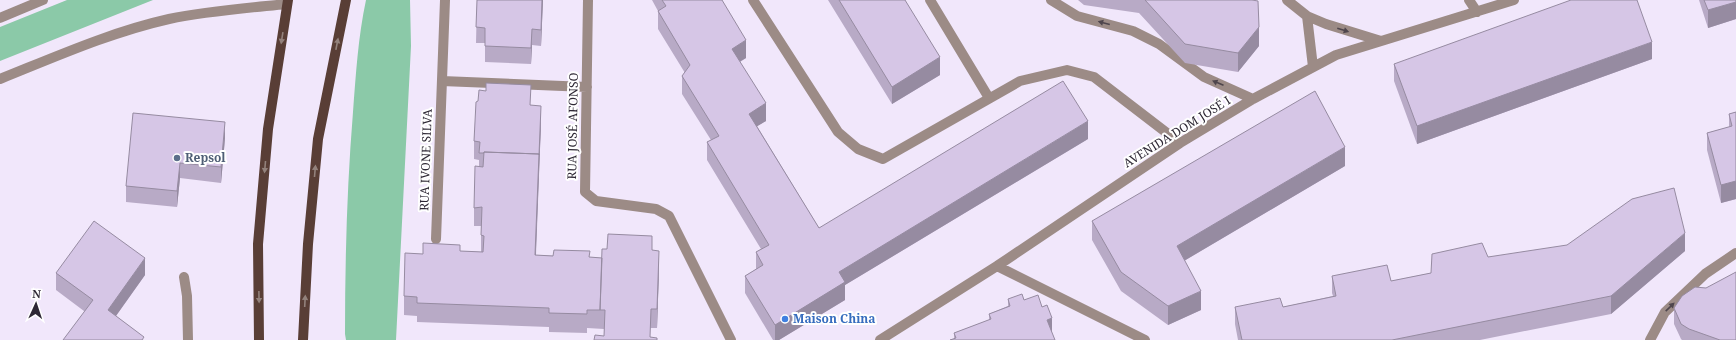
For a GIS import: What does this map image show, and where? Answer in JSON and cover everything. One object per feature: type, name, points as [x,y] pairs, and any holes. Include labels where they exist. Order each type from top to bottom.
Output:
[{"type":"main road","points":[[303,340],[308,244],[318,138],[346,0]]},
{"type":"main road","points":[[259,340],[258,244],[268,129],[287,2]]},
{"type":"street","points":[[0,18],[43,0]]},
{"type":"street","name":"RUA IVONE SILVA","points":[[436,239],[445,0]]},
{"type":"street","name":"RUA JOSÉ AFONSO","points":[[588,0],[585,192],[596,201],[656,209],[669,216],[731,340]]},
{"type":"street","points":[[752,0],[838,132],[858,149],[883,159],[1020,81],[1067,70],[1094,77],[1180,143]]},
{"type":"street","points":[[930,0],[989,98]]},
{"type":"street","points":[[1051,0],[1077,16],[1133,31],[1159,44],[1204,77],[1253,99]]},
{"type":"street","points":[[1287,0],[1307,16],[1338,29],[1382,41]]},
{"type":"street","points":[[1469,0],[1477,12]]},
{"type":"street","name":"AVENIDA DOM JOSÉ I","points":[[880,340],[997,266],[1180,143],[1253,99],[1336,55],[1514,0]]},
{"type":"street","points":[[0,79],[103,39],[169,19],[216,11],[287,2]]},
{"type":"street","points":[[1307,16],[1313,67]]},
{"type":"street","points":[[442,81],[587,87]]},
{"type":"street","points":[[1650,340],[1665,312],[1706,274],[1736,253]]},
{"type":"street","points":[[997,266],[1145,340]]},
{"type":"street","points":[[184,277],[187,296],[188,340]]},
{"type":"green space","points":[[67,0],[153,0],[0,61],[0,27]]},
{"type":"green space","points":[[366,0],[410,0],[411,46],[396,340],[346,340],[345,334],[345,278],[349,167],[358,56]]},
{"type":"building","points":[[477,0],[542,0],[541,30],[532,29],[531,48],[485,46],[485,28],[476,27]]},
{"type":"building","points":[[662,0],[722,0],[746,40],[732,49],[766,103],[749,114],[819,228],[1063,81],[1088,121],[839,272],[845,282],[775,325],[745,276],[763,265],[756,252],[769,245],[707,142],[719,136],[682,76],[690,65],[658,11],[666,6]]},
{"type":"building","points":[[839,0],[905,0],[940,57],[892,87]]},
{"type":"building","points":[[1145,0],[1258,1],[1259,27],[1238,53],[1185,44]]},
{"type":"building","points":[[1571,0],[1637,0],[1652,42],[1417,126],[1394,64]]},
{"type":"building","points":[[1704,0],[1736,0],[1736,2],[1708,10]]},
{"type":"building","points":[[486,83],[531,85],[530,105],[541,106],[539,155],[479,153],[480,142],[474,141],[476,102],[478,101],[479,90],[486,91]]},
{"type":"building","points":[[1315,91],[1345,147],[1177,246],[1201,291],[1168,306],[1121,272],[1092,221]]},
{"type":"building","points":[[1736,112],[1736,181],[1721,185],[1707,133],[1732,126],[1729,114]]},
{"type":"building","name":"Repsol","points":[[133,113],[225,122],[221,167],[180,163],[177,191],[126,186]]},
{"type":"building","points":[[484,152],[539,154],[535,255],[553,256],[554,250],[590,251],[589,257],[602,258],[600,310],[587,310],[587,314],[549,313],[549,308],[417,303],[417,297],[404,296],[405,253],[423,254],[423,243],[460,245],[460,251],[483,252],[484,236],[481,235],[482,207],[474,208],[475,166],[483,167]]},
{"type":"building","points":[[1674,188],[1685,233],[1611,296],[1392,340],[1242,340],[1235,307],[1280,298],[1283,307],[1336,296],[1332,276],[1387,265],[1391,281],[1431,273],[1432,254],[1482,243],[1488,257],[1567,245],[1632,199]]},
{"type":"building","points":[[94,221],[145,258],[108,310],[144,337],[142,340],[63,340],[93,300],[56,273]]},
{"type":"building","points":[[608,234],[652,236],[652,250],[659,251],[657,309],[651,309],[650,337],[657,338],[657,340],[594,340],[595,335],[604,336],[605,310],[600,310],[602,249],[607,249]]},
{"type":"building","points":[[1736,272],[1736,340],[1720,340],[1689,329],[1681,324],[1674,308],[1682,296],[1695,287],[1706,288]]},
{"type":"building","points":[[1022,294],[1024,300],[1038,295],[1042,307],[1047,305],[1052,318],[1047,320],[1055,340],[950,340],[956,338],[954,333],[991,319],[989,314],[1010,306],[1008,299]]},
{"type":"place","name":"Repsol","points":[[177,158]]},
{"type":"place","name":"Maison China","points":[[785,319]]}]
